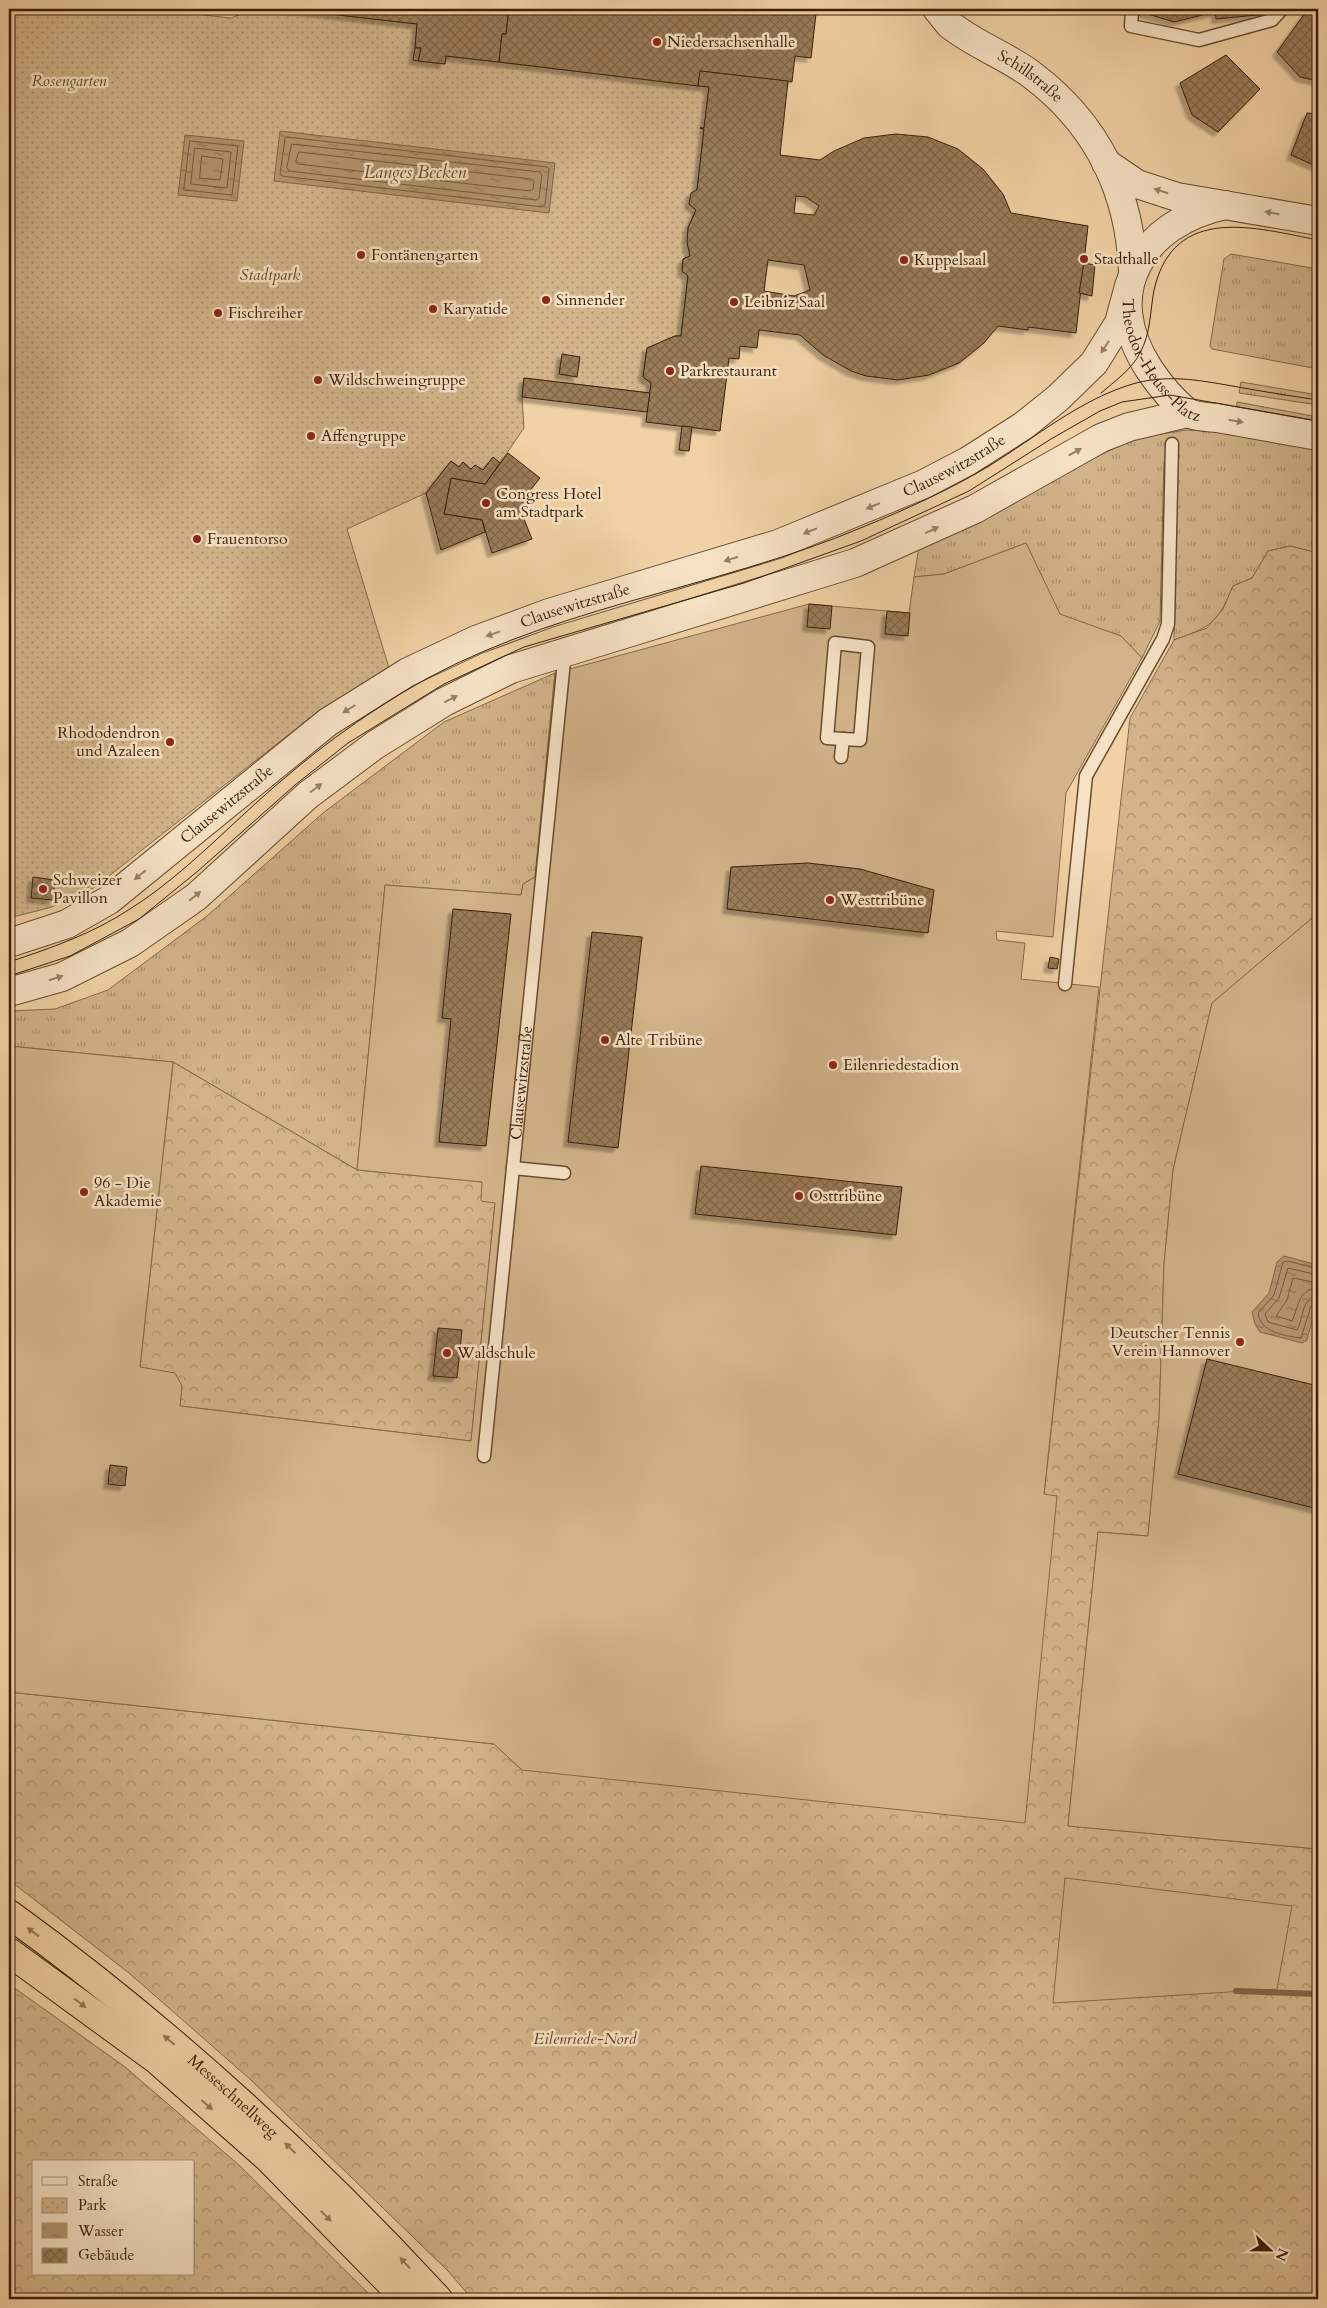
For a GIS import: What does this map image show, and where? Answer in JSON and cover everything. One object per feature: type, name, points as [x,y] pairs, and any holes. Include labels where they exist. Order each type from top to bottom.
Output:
[{"type":"highway","name":"Messeschnellweg","points":[[9,1914],[57,1949],[173,2043],[282,2140],[374,2230],[438,2299]]},
{"type":"highway","name":"Messeschnellweg","points":[[9,1952],[157,2060],[268,2158],[406,2299]]},
{"type":"street","name":"Schillstraße","points":[[937,9],[950,25],[1012,62],[1050,89],[1084,127],[1106,163],[1124,205],[1132,247],[1131,279]]},
{"type":"street","name":"Schillstraße","points":[[1106,163],[1137,184],[1177,197],[1225,205]]},
{"type":"street","name":"Theodor-Heuss-Platz","points":[[1318,221],[1225,205],[1205,209],[1170,227],[1150,246],[1131,279],[1130,322],[1140,354],[1156,380],[1188,413],[1318,436]]},
{"type":"street","name":"Clausewitzstraße","points":[[9,942],[67,924],[109,900],[328,722],[408,672],[476,640],[549,613],[778,544],[924,484],[968,461],[1023,426],[1064,393],[1094,364],[1118,323],[1131,279]]},
{"type":"street","points":[[9,992],[62,976],[130,943],[196,897],[308,795],[374,745],[444,702],[510,669],[856,563],[975,509],[1100,438],[1129,427],[1188,413]]},
{"type":"lane","points":[[1132,9],[1131,26],[1198,40],[1272,20],[1282,9]]},
{"type":"lane","points":[[1065,984],[1086,776],[1163,639],[1168,624],[1172,444]]},
{"type":"lane","points":[[835,643],[868,647],[860,740],[843,739],[827,738],[835,643]]},
{"type":"lane","name":"Clausewitzstraße","points":[[484,1456],[565,651]]},
{"type":"lane","points":[[841,757],[843,739]]},
{"type":"lane","points":[[513,1168],[564,1173]]},
{"type":"green space","name":"Stadtpark","points":[[9,9],[148,9],[231,18],[251,10],[285,9],[417,24],[415,47],[421,48],[418,61],[445,64],[446,56],[709,87],[704,128],[700,128],[704,129],[697,190],[689,204],[696,210],[688,228],[690,256],[683,259],[682,270],[688,276],[681,336],[675,336],[647,348],[643,377],[651,383],[650,393],[524,378],[522,397],[524,428],[500,463],[493,457],[483,470],[475,465],[471,469],[463,462],[459,467],[451,461],[426,493],[347,529],[389,668],[320,710],[95,887],[52,907],[9,918]]},
{"type":"green space","points":[[1231,254],[1318,269],[1318,369],[1212,349],[1210,346],[1224,259]]},
{"type":"green space","points":[[1241,382],[1318,395],[1318,405],[1239,393]]},
{"type":"green space","points":[[1237,402],[1318,417],[1318,428],[1236,414]]},
{"type":"green space","points":[[1186,430],[1210,431],[1318,447],[1318,553],[1290,546],[1268,551],[1252,578],[1233,586],[1217,616],[1205,627],[1174,640],[1177,458],[1164,461],[1160,621],[1142,658],[1121,636],[1060,615],[1026,543],[944,574],[914,577],[919,547],[1134,438]]},
{"type":"green space","name":"96 - Die Akademie","points":[[1026,543],[1060,614],[1121,636],[1142,658],[1066,793],[1053,937],[996,931],[997,940],[1025,943],[1021,979],[1099,987],[1044,1494],[1057,1496],[1025,1823],[522,1770],[494,1744],[9,1692],[9,1046],[173,1062],[140,1367],[175,1373],[182,1386],[180,1406],[471,1441],[495,1203],[481,1201],[482,1182],[357,1170],[385,885],[521,895],[523,884],[535,877],[555,673],[809,604],[909,613],[914,577],[944,574]]},
{"type":"green space","name":"Eilenriede-Nord","points":[[1290,546],[1318,553],[1318,913],[1212,1003],[1173,1170],[1164,1264],[1159,1419],[1148,1536],[1098,1532],[1068,1826],[1318,1849],[1318,2299],[472,2299],[448,2271],[251,2080],[129,1973],[9,1880],[9,1692],[494,1744],[522,1770],[1057,1496],[1044,1495],[1130,718],[1174,640],[1207,628],[1223,609],[1233,586],[1252,578],[1268,551]]},
{"type":"green space","points":[[555,673],[535,877],[523,884],[521,895],[385,885],[357,1170],[173,1062],[9,1046],[9,1011],[55,1009],[108,990],[207,916],[323,813],[444,722]]},
{"type":"green space","name":"Deutscher Tennis Verein Hannover","points":[[1318,913],[1318,1849],[1068,1826],[1098,1532],[1148,1536],[1159,1419],[1164,1264],[1173,1170],[1212,1003]]},
{"type":"green space","points":[[173,1062],[357,1170],[483,1182],[495,1203],[471,1441],[180,1406],[182,1386],[140,1368]]},
{"type":"green space","points":[[1065,1878],[1292,1906],[1277,1989],[1053,2003]]},
{"type":"green space","points":[[9,1984],[125,2067],[240,2166],[374,2299],[9,2299]]},
{"type":"water","name":"Langes Becken","points":[[280,131],[555,163],[549,213],[274,181]]},
{"type":"water","points":[[185,135],[244,141],[237,201],[178,195]]},
{"type":"water","points":[[1284,1256],[1318,1265],[1318,1298],[1307,1340],[1302,1343],[1260,1332],[1255,1324],[1252,1312],[1269,1293],[1277,1262]]},
{"type":"building","points":[[285,9],[509,9],[506,34],[502,34],[499,62],[446,56],[445,64],[418,61],[421,48],[415,48],[417,24]]},
{"type":"building","name":"Niedersachsenhalle","points":[[509,9],[801,9],[801,12],[816,14],[811,58],[795,56],[792,82],[700,71],[698,86],[499,62],[502,34],[506,34]]},
{"type":"building","points":[[1139,9],[1270,9],[1268,14],[1216,19],[1215,12],[1174,22],[1138,11]]},
{"type":"building","points":[[1308,9],[1318,12],[1318,81],[1300,77],[1277,52]]},
{"type":"building","points":[[415,48],[421,48],[418,61],[413,60]]},
{"type":"building","points":[[1226,55],[1260,89],[1218,132],[1192,115],[1180,83]]},
{"type":"building","points":[[700,71],[788,81],[780,155],[820,160],[834,151],[864,138],[896,134],[928,137],[958,149],[983,169],[1003,194],[1011,213],[1088,226],[1076,333],[1028,327],[1028,330],[998,326],[984,343],[959,363],[929,375],[898,380],[866,376],[851,371],[823,355],[800,335],[759,330],[757,348],[740,346],[739,359],[729,358],[720,431],[646,422],[651,383],[643,377],[647,348],[675,336],[681,336],[688,276],[682,271],[683,259],[690,256],[687,242],[688,228],[696,210],[689,204],[691,193],[697,190],[704,129],[700,128],[704,128],[709,87],[698,86]],"holes":[[[796,196],[806,197],[819,206],[814,215],[794,213]],[[768,260],[804,265],[810,290],[794,296],[764,291]]]},
{"type":"building","points":[[1307,113],[1318,114],[1318,167],[1291,155]]},
{"type":"building","points":[[1084,263],[1095,265],[1092,296],[1079,293]]},
{"type":"building","points":[[562,354],[580,357],[577,377],[559,374]]},
{"type":"building","points":[[524,378],[650,393],[647,412],[522,397]]},
{"type":"building","points":[[682,426],[692,427],[689,451],[679,450]]},
{"type":"building","name":"Congress Hotel am Stadtpark","points":[[508,453],[540,478],[524,498],[527,508],[522,514],[532,539],[492,553],[482,520],[444,514],[451,478],[485,484]]},
{"type":"building","points":[[493,457],[500,463],[485,484],[451,478],[444,514],[482,520],[485,532],[441,550],[426,493],[451,461],[459,467],[463,462],[471,469],[475,465],[483,470]]},
{"type":"building","points":[[809,604],[832,606],[830,629],[807,627]]},
{"type":"building","points":[[887,611],[910,613],[908,636],[885,634]]},
{"type":"building","name":"Westtribüne","points":[[808,863],[860,869],[934,890],[928,933],[727,909],[731,867]]},
{"type":"building","name":"Schweizer Pavillon","points":[[33,877],[55,880],[53,900],[31,898]]},
{"type":"building","points":[[453,909],[511,914],[486,1146],[439,1142],[451,1019],[442,1018]]},
{"type":"building","name":"Alte Tribüne","points":[[592,932],[642,937],[618,1148],[568,1142]]},
{"type":"building","points":[[1050,957],[1059,959],[1057,969],[1048,968]]},
{"type":"building","name":"Osttribüne","points":[[701,1166],[902,1187],[896,1235],[695,1214]]},
{"type":"building","name":"Waldschule","points":[[438,1328],[462,1330],[457,1378],[433,1376]]},
{"type":"building","points":[[1207,1359],[1318,1386],[1318,1509],[1178,1474]]},
{"type":"building","points":[[110,1465],[127,1467],[125,1486],[108,1484]]},
{"type":"waterway","points":[[1236,1991],[1318,1994]]},
{"type":"tram line","points":[[1101,393],[1128,370],[1137,359],[1144,345],[1154,290],[1164,262],[1179,244],[1198,233],[1220,228],[1269,231],[1318,240]]},
{"type":"tram line","points":[[9,962],[56,946],[101,926],[151,895],[300,765],[328,743],[400,694],[454,664],[511,640],[569,620],[747,568],[806,549],[863,527],[959,483],[989,466],[1078,408],[1097,398],[1136,383],[1149,380],[1187,379],[1318,400]]},
{"type":"tram line","points":[[9,976],[70,956],[139,919],[198,871],[295,785],[348,743],[444,684],[524,647],[744,583],[861,541],[969,491],[1051,439],[1100,411],[1122,402],[1170,395],[1318,421]]},
{"type":"place","name":"Niedersachsenhalle","points":[[657,42]]},
{"type":"place","name":"Fontänengarten","points":[[361,255]]},
{"type":"place","name":"Stadthalle","points":[[1084,259]]},
{"type":"place","name":"Kuppelsaal","points":[[904,260]]},
{"type":"place","name":"Sinnender","points":[[546,300]]},
{"type":"place","name":"Leibniz Saal","points":[[734,302]]},
{"type":"place","name":"Karyatide","points":[[433,309]]},
{"type":"place","name":"Fischreiher","points":[[218,313]]},
{"type":"place","name":"Parkrestaurant","points":[[670,371]]},
{"type":"place","name":"Wildschweingruppe","points":[[318,380]]},
{"type":"place","name":"Affengruppe","points":[[311,436]]},
{"type":"place","name":"Congress Hotel am Stadtpark","points":[[486,503]]},
{"type":"place","name":"Frauentorso","points":[[197,539]]},
{"type":"place","name":"Rhododendron und Azaleen","points":[[170,742]]},
{"type":"place","name":"Schweizer Pavillon","points":[[43,889]]},
{"type":"place","name":"Westtribüne","points":[[830,900]]},
{"type":"place","name":"Alte Tribüne","points":[[605,1040]]},
{"type":"place","name":"Eilenriedestadion","points":[[833,1065]]},
{"type":"place","name":"96 - Die Akademie","points":[[84,1192]]},
{"type":"place","name":"Osttribüne","points":[[799,1196]]},
{"type":"place","name":"Deutscher Tennis Verein Hannover","points":[[1240,1342]]},
{"type":"place","name":"Waldschule","points":[[447,1353]]},
{"type":"park label","name":"Rosengarten","points":[[69,81]]}]
